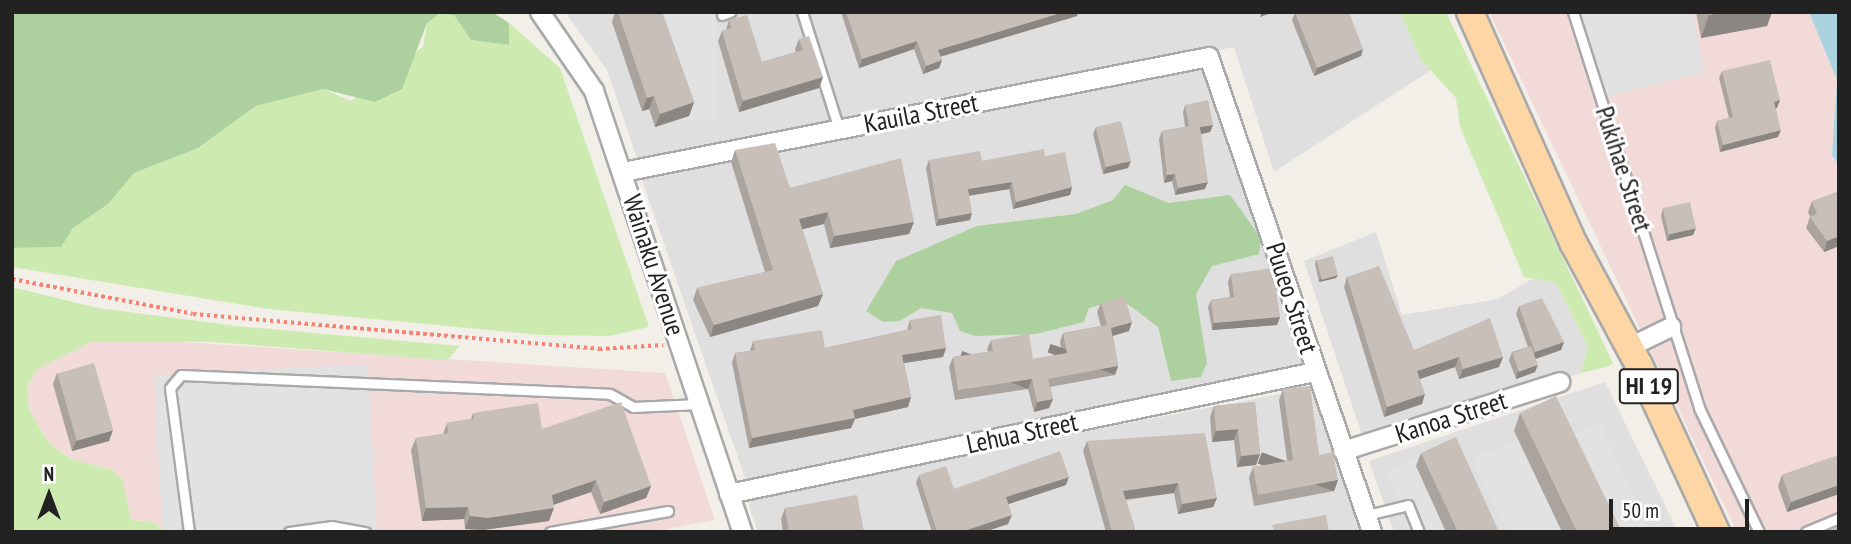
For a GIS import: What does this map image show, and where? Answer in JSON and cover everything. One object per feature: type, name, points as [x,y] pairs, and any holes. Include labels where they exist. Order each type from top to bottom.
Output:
[{"type":"main road","name":"HI 19","points":[[1470,12],[1574,244],[1630,347],[1716,532]]},
{"type":"street","name":"Wainaku Avenue","points":[[540,12],[588,79],[623,172],[742,532]]},
{"type":"street","name":"Kauila Street","points":[[623,172],[1201,57],[1216,64]]},
{"type":"street","name":"Puueo Street","points":[[1216,64],[1315,372],[1370,524]]},
{"type":"street","points":[[1630,347],[1671,327]]},
{"type":"street","name":"Lehua Street","points":[[729,494],[1315,372]]},
{"type":"street","name":"Kanoa Street","points":[[1343,451],[1560,382]]},
{"type":"lane","points":[[802,12],[839,129]]},
{"type":"lane","name":"Pukihae Street","points":[[1573,12],[1671,327],[1699,408],[1759,532]]},
{"type":"lane","points":[[189,532],[170,388],[181,374],[610,394],[633,407],[699,404]]},
{"type":"lane","points":[[1370,524],[1408,505],[1419,532]]},
{"type":"lane","points":[[550,532],[668,511]]},
{"type":"lane","points":[[1806,532],[1839,518]]},
{"type":"lane","points":[[289,532],[331,526],[365,532]]},
{"type":"path","points":[[12,279],[193,314],[296,325],[599,349],[679,341]]},
{"type":"shaded area","points":[[565,12],[1400,12],[1431,70],[1274,172],[1234,47],[644,160],[637,158],[607,70]]},
{"type":"shaded area","points":[[664,12],[716,12],[716,121],[664,121]]},
{"type":"shaded area","points":[[1489,12],[1809,12],[1837,80],[1832,155],[1839,165],[1839,532],[1737,532]]},
{"type":"shaded area","points":[[1578,12],[1692,12],[1705,72],[1604,97]]},
{"type":"shaded area","points":[[1195,70],[1210,72],[1310,371],[746,481],[642,180],[647,174]]},
{"type":"shaded area","points":[[1376,232],[1402,315],[1498,299],[1532,279],[1556,283],[1588,347],[1580,373],[1376,444],[1364,441],[1304,261]]},
{"type":"shaded area","points":[[119,338],[665,373],[715,520],[651,532],[166,532],[152,522],[131,520],[112,470],[71,459],[50,444],[29,410],[27,386],[37,369],[93,341]]},
{"type":"shaded area","points":[[368,364],[377,532],[163,532],[154,375]]},
{"type":"shaded area","points":[[1605,382],[1678,532],[1394,532],[1369,461]]},
{"type":"shaded area","points":[[1322,386],[1376,532],[758,532],[750,510],[749,500],[759,494]]},
{"type":"shaded area","points":[[1599,422],[1652,532],[1622,532],[1574,435]]},
{"type":"shaded area","points":[[1520,440],[1565,532],[1508,532],[1472,457]]},
{"type":"shaded area","points":[[1426,457],[1461,532],[1410,532],[1387,471]]},
{"type":"green space","points":[[12,12],[492,12],[509,23],[509,45],[471,40],[454,15],[439,14],[427,23],[402,89],[375,102],[323,89],[256,106],[198,148],[134,173],[108,204],[73,228],[61,247],[12,248]]},
{"type":"green space","points":[[1400,12],[1446,12],[1613,363],[1607,367],[1580,373],[1588,347],[1556,283],[1524,277],[1460,127],[1456,98],[1421,60]]},
{"type":"green space","points":[[439,14],[454,15],[471,40],[509,45],[509,23],[560,68],[649,327],[609,336],[541,335],[268,309],[12,267],[12,248],[61,247],[73,228],[107,204],[134,173],[198,148],[256,106],[323,89],[351,101],[423,47],[427,23]]},
{"type":"green space","points":[[1125,185],[1169,203],[1230,195],[1261,238],[1259,254],[1212,266],[1196,294],[1207,363],[1201,377],[1171,381],[1158,327],[1121,299],[1089,308],[1084,322],[1036,334],[976,336],[960,331],[952,313],[921,308],[900,321],[883,322],[866,311],[896,261],[977,226],[1076,214],[1113,200]]},
{"type":"green space","points":[[12,287],[98,308],[237,326],[459,346],[448,360],[212,342],[93,341],[37,369],[27,386],[29,410],[50,444],[71,459],[112,470],[123,481],[131,520],[152,522],[166,532],[12,532]]},
{"type":"water","points":[[1809,12],[1839,12],[1839,165],[1832,155],[1837,80]]},
{"type":"building","points":[[618,12],[662,12],[694,102],[660,114],[654,96],[647,98]]},
{"type":"building","points":[[846,12],[1064,12],[938,50],[942,60],[926,66],[917,41],[862,59]]},
{"type":"building","points":[[1349,12],[1363,49],[1317,68],[1295,13]]},
{"type":"building","points":[[747,15],[762,62],[803,50],[799,39],[809,36],[823,77],[743,101],[722,31],[731,28],[729,20]]},
{"type":"building","points":[[1770,60],[1780,100],[1774,102],[1781,130],[1723,145],[1717,121],[1733,117],[1722,71]]},
{"type":"building","points":[[1208,100],[1213,125],[1200,127],[1208,182],[1178,188],[1175,174],[1167,175],[1162,131],[1189,126],[1185,105]]},
{"type":"building","points":[[1121,121],[1131,161],[1106,167],[1096,127]]},
{"type":"building","points":[[775,143],[790,188],[901,158],[914,222],[834,236],[828,212],[799,219],[823,294],[714,325],[697,288],[773,270],[735,150]]},
{"type":"building","points":[[1044,149],[1045,156],[1065,152],[1072,187],[1016,202],[1012,182],[968,189],[972,213],[939,219],[929,160],[980,151],[982,161]]},
{"type":"building","points":[[1839,191],[1839,236],[1827,241],[1810,217],[1817,214],[1812,201]]},
{"type":"building","points":[[1690,202],[1696,228],[1669,235],[1663,208]]},
{"type":"building","points":[[1333,256],[1338,275],[1322,280],[1317,260]]},
{"type":"building","points":[[1379,266],[1414,350],[1490,318],[1503,357],[1463,369],[1459,357],[1417,371],[1425,394],[1387,407],[1347,277]]},
{"type":"building","points":[[1273,268],[1280,317],[1214,323],[1211,300],[1234,297],[1231,274]]},
{"type":"building","points":[[1125,296],[1132,322],[1111,328],[1118,366],[1048,379],[1053,399],[1037,402],[1032,379],[958,390],[953,357],[993,351],[991,340],[1029,334],[1033,359],[1067,353],[1063,333],[1107,325],[1101,303]]},
{"type":"building","points":[[1542,298],[1564,342],[1535,352],[1519,306]]},
{"type":"building","points":[[941,315],[946,348],[902,355],[911,397],[853,410],[855,418],[752,438],[735,353],[755,350],[753,341],[822,330],[825,348],[912,329],[910,320]]},
{"type":"building","points":[[1531,346],[1538,365],[1519,372],[1512,353]]},
{"type":"building","points":[[94,363],[113,430],[77,441],[57,373]]},
{"type":"building","points":[[1310,386],[1319,455],[1333,452],[1338,480],[1258,495],[1253,467],[1293,460],[1283,389]]},
{"type":"building","points":[[1556,396],[1622,532],[1577,532],[1520,413]]},
{"type":"building","points":[[621,402],[651,486],[604,502],[596,480],[552,495],[554,508],[488,518],[470,516],[468,507],[426,508],[416,438],[448,433],[447,423],[474,419],[473,413],[538,403],[542,429]]},
{"type":"building","points":[[1255,402],[1260,454],[1241,456],[1238,429],[1216,431],[1214,406]]},
{"type":"building","points":[[1205,433],[1217,498],[1182,504],[1178,483],[1123,491],[1135,529],[1112,532],[1087,441]]},
{"type":"building","points":[[1456,437],[1499,532],[1458,532],[1421,453]]},
{"type":"building","points":[[1060,451],[1069,477],[1006,497],[1012,515],[961,532],[937,532],[919,475],[946,466],[954,489]]},
{"type":"building","points":[[1839,455],[1839,485],[1791,502],[1782,475]]},
{"type":"building","points":[[857,495],[864,532],[789,532],[785,508]]},
{"type":"building","points":[[1326,515],[1329,532],[1274,532],[1272,525]]},
{"type":"building","points":[[1839,525],[1839,532],[1825,532]]}]
